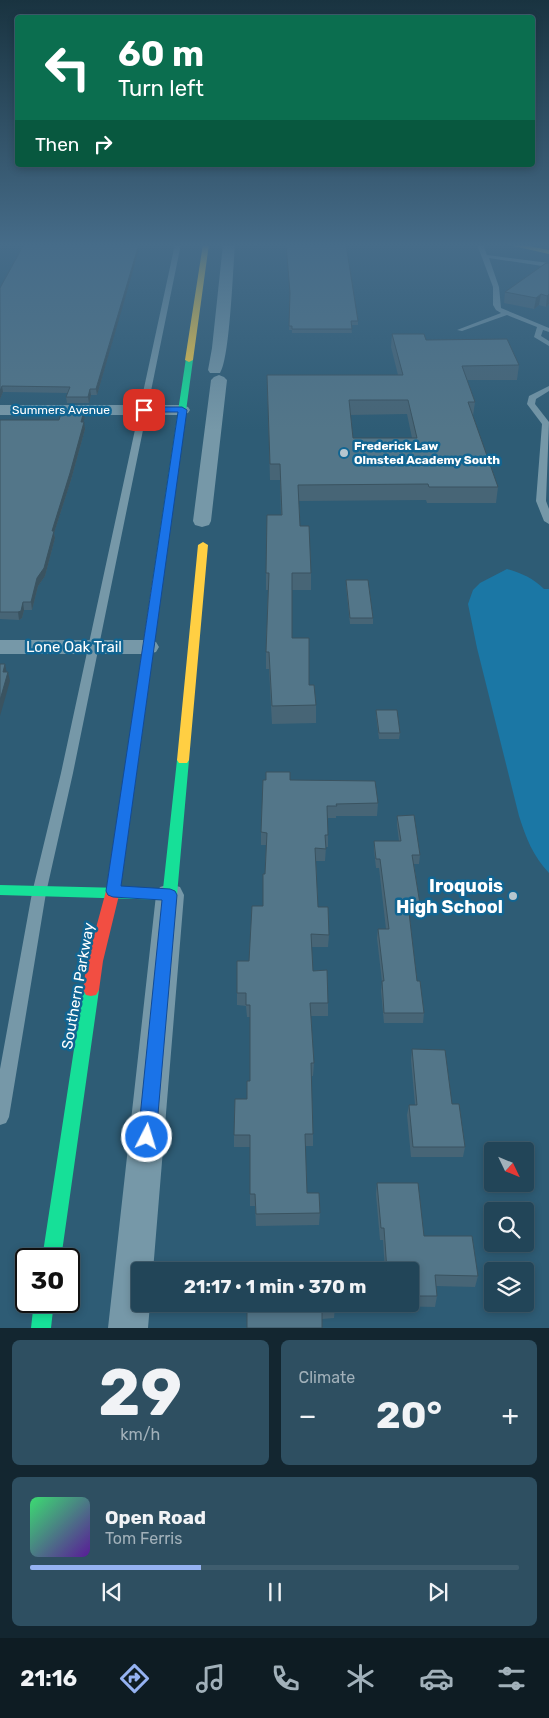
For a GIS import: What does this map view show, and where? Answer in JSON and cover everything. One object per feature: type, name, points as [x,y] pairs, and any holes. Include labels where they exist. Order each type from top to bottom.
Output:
[{"type":"main road","name":"Southern Parkway","points":[[53,1248],[95,961],[113,891],[197,306]]},
{"type":"main road","points":[[0,890],[39,892],[113,891],[170,895],[202,545]]},
{"type":"main road","points":[[40,1328],[42,1313]]},
{"type":"street","points":[[202,521],[223,306]]},
{"type":"street","points":[[190,356],[218,356]]},
{"type":"street","name":"Summers Avenue","points":[[0,410],[182,410]]},
{"type":"street","name":"Lone Oak Trail","points":[[0,647],[148,647]]},
{"type":"street","points":[[128,1328],[170,895]]},
{"type":"lane","points":[[0,1117],[39,892],[67,773],[165,306]]},
{"type":"lane","points":[[496,306],[498,309],[506,313],[549,330]]},
{"type":"lane","points":[[460,330],[506,313]]},
{"type":"lane","points":[[540,328],[549,325]]},
{"type":"lane","points":[[540,328],[537,337],[549,344]]},
{"type":"lane","points":[[549,388],[532,398],[530,404],[546,424],[541,501],[549,521]]},
{"type":"shaded area","points":[[507,569],[527,576],[544,589],[549,589],[549,873],[531,846],[519,816],[477,648],[468,604],[473,590],[480,583]]},
{"type":"building","points":[[0,306],[121,306],[96,389],[90,389],[88,397],[66,397],[70,387],[2,386],[0,391]]},
{"type":"building","points":[[290,306],[356,306],[358,321],[351,321],[352,329],[292,329],[292,326],[289,326]]},
{"type":"building","points":[[392,334],[424,334],[426,340],[507,339],[519,365],[462,366],[475,402],[468,402],[498,487],[429,487],[428,484],[298,485],[300,526],[309,526],[311,573],[292,573],[292,638],[309,638],[309,685],[314,685],[316,705],[272,706],[269,652],[266,652],[269,573],[266,573],[267,515],[282,515],[280,464],[270,464],[267,375],[403,375]],"holes":[[[349,400],[408,400],[417,438],[353,438]]]},
{"type":"building","points":[[62,411],[84,411],[81,422],[84,422],[52,531],[54,531],[44,568],[37,578],[31,602],[23,602],[21,611],[18,612],[0,612],[0,420],[59,420]]},
{"type":"building","points":[[346,580],[368,580],[373,618],[350,618]]},
{"type":"building","points":[[0,664],[5,664],[3,672],[8,672],[0,700]]},
{"type":"building","points":[[376,710],[397,710],[400,733],[379,733]]},
{"type":"building","points":[[266,772],[290,772],[290,780],[375,781],[378,803],[327,806],[328,835],[325,835],[326,849],[315,848],[318,907],[328,907],[329,935],[311,934],[313,971],[327,970],[328,1003],[310,1003],[314,1063],[311,1063],[313,1134],[305,1134],[307,1193],[319,1193],[320,1213],[256,1214],[255,1194],[250,1194],[250,1135],[234,1135],[235,1099],[247,1099],[247,1081],[250,1081],[250,1005],[246,1005],[246,993],[237,993],[237,961],[249,961],[252,906],[263,906],[263,874],[265,874],[267,833],[261,832],[263,780],[266,780]]},
{"type":"building","points":[[414,815],[420,855],[412,855],[420,904],[408,904],[417,981],[420,981],[424,1013],[384,1013],[382,981],[384,981],[378,929],[389,929],[380,859],[376,859],[374,841],[401,841],[397,816]]},
{"type":"building","points":[[412,1049],[445,1050],[452,1104],[459,1104],[465,1147],[413,1147],[409,1105],[417,1105]]},
{"type":"building","points":[[377,1183],[418,1183],[424,1236],[472,1236],[478,1276],[435,1275],[437,1296],[419,1296],[419,1262],[386,1262],[384,1228],[381,1228]]},
{"type":"building","points":[[247,1312],[322,1312],[322,1328],[247,1328]]},
{"type":"traffic: fast","points":[[158,578],[189,360]]},
{"type":"traffic: fast","points":[[0,890],[170,895],[183,760]]},
{"type":"traffic: fast","points":[[53,1248],[91,990]]},
{"type":"traffic: fast","points":[[41,1328],[43,1313]]},
{"type":"traffic: slow","points":[[189,360],[197,306]]},
{"type":"traffic: slow","points":[[183,760],[203,545]]},
{"type":"traffic: slow","points":[[129,782],[158,578]]},
{"type":"traffic: jam","points":[[91,990],[95,961],[113,891],[129,782]]},
{"type":"place","name":"Frederick Law Olmsted Academy South","points":[[344,453]]},
{"type":"place","name":"Iroquois High School","points":[[513,896]]},
{"type":"route","points":[[144,410],[182,410],[113,891],[170,895],[147,1137]]}]
